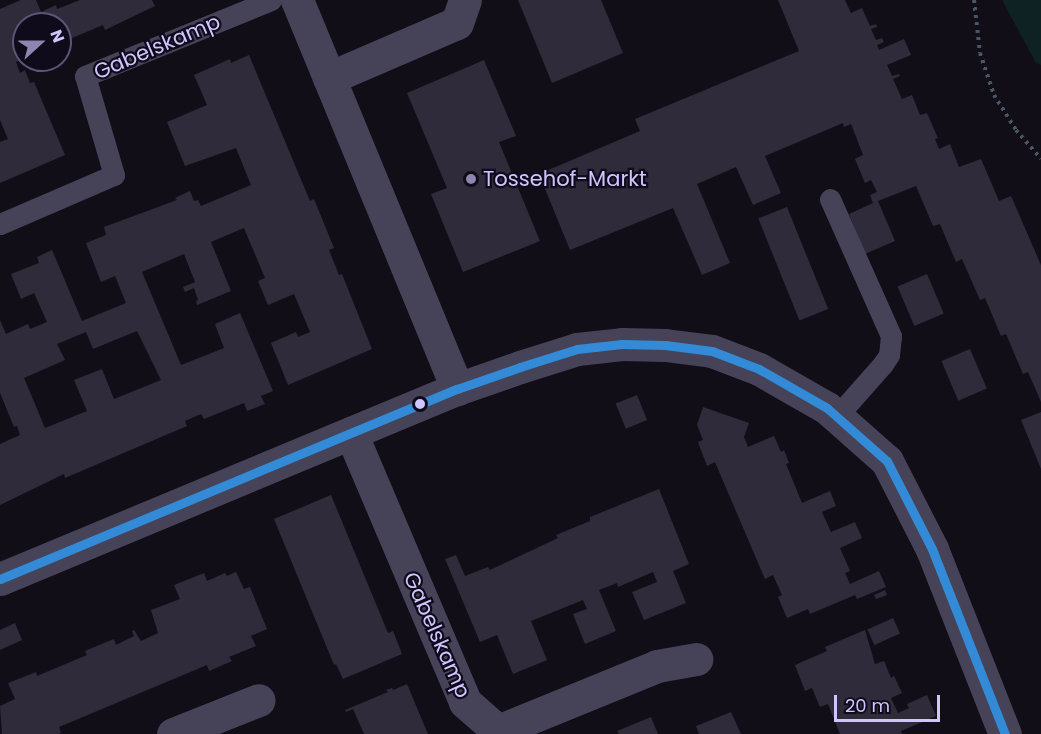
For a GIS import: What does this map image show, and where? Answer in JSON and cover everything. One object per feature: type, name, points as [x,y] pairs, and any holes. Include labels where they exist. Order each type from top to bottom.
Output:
[{"type":"street","points":[[297,0],[457,389]]},
{"type":"street","points":[[329,78],[457,23],[465,0]]},
{"type":"street","points":[[0,579],[457,389],[577,349],[622,344],[665,345],[712,351],[759,369],[837,416],[887,461],[932,549],[1005,734]]},
{"type":"street","name":"Gabelskamp","points":[[351,434],[465,702],[498,731],[657,666],[696,659]]},
{"type":"street","points":[[173,734],[259,700]]},
{"type":"lane","name":"Gabelskamp","points":[[0,224],[114,175],[85,76],[271,0]]},
{"type":"lane","points":[[830,199],[891,336],[889,355],[883,364],[837,416]]},
{"type":"path","points":[[974,0],[980,53],[994,95],[1016,130],[1041,159]]},
{"type":"shaded area","points":[[1002,0],[1041,0],[1041,65],[1036,63]]},
{"type":"building","points":[[21,0],[36,0],[41,12],[12,12],[12,72],[26,72],[30,83],[34,82],[65,155],[0,183],[0,142],[8,139],[0,120],[0,9]]},
{"type":"building","points":[[80,0],[152,0],[155,6],[105,30],[103,25],[72,38],[72,12],[41,12],[56,5],[57,9]]},
{"type":"building","points":[[518,0],[601,0],[623,53],[552,83]]},
{"type":"building","points":[[778,0],[845,0],[851,13],[862,8],[870,26],[876,24],[877,27],[871,29],[876,40],[882,38],[884,42],[877,45],[879,50],[904,39],[911,55],[887,65],[892,76],[899,74],[900,76],[893,79],[902,99],[912,95],[920,115],[927,113],[938,138],[935,139],[939,149],[950,144],[959,167],[981,159],[999,201],[1011,196],[1041,265],[1041,402],[1028,372],[1023,374],[1006,334],[1001,336],[985,298],[980,300],[962,259],[956,262],[940,224],[933,226],[916,186],[878,201],[895,241],[865,254],[849,214],[873,203],[870,195],[877,192],[871,180],[865,183],[855,159],[863,155],[851,124],[844,127],[843,123],[765,156],[781,193],[753,205],[736,167],[697,184],[730,263],[702,275],[673,208],[570,250],[539,174],[640,131],[635,119],[799,51]]},
{"type":"building","points":[[249,55],[310,201],[314,199],[334,248],[329,250],[339,275],[342,274],[372,349],[288,385],[271,343],[296,332],[298,337],[310,332],[294,294],[268,305],[258,281],[265,278],[244,228],[211,242],[231,291],[197,305],[198,300],[194,288],[185,292],[183,287],[195,282],[184,254],[142,272],[181,365],[224,348],[215,324],[240,313],[273,391],[261,396],[265,404],[247,411],[244,403],[204,419],[201,414],[185,421],[187,426],[65,478],[64,474],[0,505],[0,444],[20,435],[17,426],[14,427],[0,393],[0,320],[6,334],[28,324],[30,329],[47,322],[34,293],[21,299],[11,274],[39,263],[37,257],[52,250],[82,321],[126,303],[115,276],[101,282],[86,243],[106,235],[104,227],[177,200],[175,198],[190,191],[194,201],[198,200],[201,206],[251,185],[236,148],[185,166],[167,122],[207,105],[194,75],[230,59],[231,63]],"holes":[[[137,331],[161,380],[114,399],[102,369],[74,380],[87,411],[45,428],[24,378],[65,360],[57,344],[86,332],[93,349]]]},
{"type":"building","points":[[484,60],[516,136],[499,142],[540,241],[463,272],[431,194],[447,188],[407,93]]},
{"type":"building","points":[[787,207],[828,309],[799,321],[758,219]]},
{"type":"building","points":[[927,274],[944,314],[914,326],[898,287]]},
{"type":"building","points":[[970,349],[987,389],[958,401],[941,361]]},
{"type":"building","points":[[637,395],[647,420],[626,429],[616,404]]},
{"type":"building","points":[[703,407],[749,423],[744,437],[748,447],[774,436],[781,452],[784,450],[789,463],[786,464],[802,503],[830,491],[836,506],[822,512],[831,532],[855,522],[862,538],[840,548],[850,571],[845,573],[850,584],[879,571],[886,587],[857,599],[855,595],[810,614],[808,609],[787,618],[778,597],[782,595],[773,575],[765,579],[715,462],[707,466],[698,442],[703,440],[697,425]]},
{"type":"building","points":[[1041,412],[1041,469],[1021,420]]},
{"type":"building","points":[[659,489],[689,564],[673,571],[686,603],[644,620],[632,592],[657,582],[653,572],[618,587],[617,583],[599,590],[616,631],[585,644],[573,614],[587,609],[583,600],[531,621],[547,660],[513,674],[497,635],[480,642],[445,559],[456,555],[465,576],[488,567],[490,570],[558,538],[556,535],[590,521],[590,517]]},
{"type":"building","points":[[331,495],[388,633],[393,631],[402,654],[343,679],[336,664],[334,665],[274,519]]},
{"type":"building","points":[[236,572],[244,589],[250,587],[267,629],[251,636],[256,646],[229,657],[232,661],[209,671],[207,665],[59,727],[61,733],[2,734],[0,706],[15,699],[8,683],[36,672],[37,676],[87,655],[85,651],[114,639],[116,645],[134,636],[132,631],[134,630],[141,641],[158,633],[151,610],[180,599],[174,585],[204,573],[207,581],[225,573],[227,576]]},
{"type":"building","points":[[885,590],[887,595],[876,599],[874,595]]},
{"type":"building","points":[[893,618],[900,634],[874,645],[867,629]]},
{"type":"building","points":[[15,623],[22,640],[0,650],[0,630]]},
{"type":"building","points":[[865,630],[875,664],[884,661],[891,678],[894,676],[902,693],[891,698],[898,713],[909,708],[907,704],[927,695],[936,716],[901,731],[902,734],[840,734],[828,704],[820,707],[812,688],[805,691],[795,665],[827,651],[825,647]]},
{"type":"building","points":[[407,684],[428,734],[364,734],[353,709],[346,712],[345,710],[388,692],[386,690],[392,688],[393,690]]},
{"type":"building","points":[[731,712],[741,734],[699,734],[696,726]]},
{"type":"building","points":[[651,717],[658,734],[619,734],[617,731]]},
{"type":"transit line","points":[[0,579],[457,389],[520,367],[577,349],[622,344],[665,345],[712,351],[759,369],[827,408],[887,461],[932,549],[1005,734]]},
{"type":"place","name":"Tossehof-Markt","points":[[471,179]]}]
